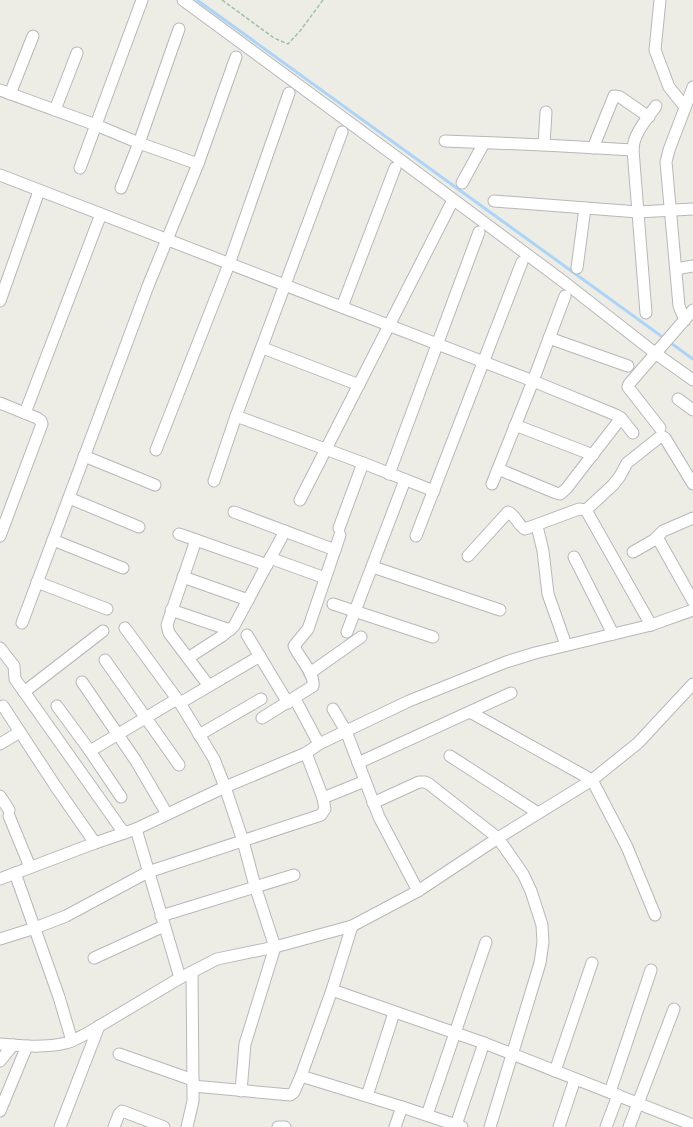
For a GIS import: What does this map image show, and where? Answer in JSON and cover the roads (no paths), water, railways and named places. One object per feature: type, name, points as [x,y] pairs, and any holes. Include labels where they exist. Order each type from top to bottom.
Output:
[{"type":"street","points":[[80,168],[142,0]]},
{"type":"street","points":[[183,0],[568,285],[693,380]]},
{"type":"street","points":[[660,0],[655,50],[669,86],[685,107]]},
{"type":"street","points":[[121,188],[139,143],[179,29]]},
{"type":"street","points":[[32,36],[5,92],[198,164]]},
{"type":"street","points":[[55,110],[77,53]]},
{"type":"street","points":[[22,623],[146,293],[198,164],[236,57]]},
{"type":"street","points":[[685,320],[679,306],[666,162],[669,150],[693,87]]},
{"type":"street","points":[[156,450],[229,264],[288,94]]},
{"type":"street","points":[[593,148],[614,96],[620,98],[649,117]]},
{"type":"street","points":[[646,313],[633,144],[656,106]]},
{"type":"street","points":[[544,145],[546,112]]},
{"type":"street","points":[[214,481],[236,416],[342,132]]},
{"type":"street","points":[[445,141],[633,150]]},
{"type":"street","points":[[462,183],[484,143]]},
{"type":"street","points":[[342,308],[395,168]]},
{"type":"street","points":[[0,175],[342,308],[484,361],[609,412],[621,418],[633,433]]},
{"type":"street","points":[[0,302],[39,190]]},
{"type":"street","points":[[300,500],[453,200]]},
{"type":"street","points":[[494,201],[638,212],[693,210]]},
{"type":"street","points":[[577,268],[585,208]]},
{"type":"street","points":[[24,413],[101,214]]},
{"type":"street","points":[[389,474],[479,232]]},
{"type":"street","points":[[416,536],[522,262]]},
{"type":"street","points":[[676,269],[693,266]]},
{"type":"street","points":[[492,484],[565,296]]},
{"type":"street","points":[[660,428],[628,387],[693,310]]},
{"type":"street","points":[[549,338],[628,366]]},
{"type":"street","points":[[262,348],[359,385]]},
{"type":"street","points":[[678,399],[693,410]]},
{"type":"street","points":[[0,404],[37,418],[42,424],[0,536]]},
{"type":"street","points":[[236,416],[434,491]]},
{"type":"street","points":[[498,469],[560,494],[566,490],[621,418]]},
{"type":"street","points":[[515,425],[593,454]]},
{"type":"street","points":[[586,510],[613,485],[627,463],[661,436],[665,438],[693,484]]},
{"type":"street","points":[[84,456],[155,485]]},
{"type":"street","points":[[262,718],[313,686],[313,680],[310,673],[294,646],[308,629],[363,463]]},
{"type":"street","points":[[347,632],[405,480]]},
{"type":"street","points":[[69,498],[139,527]]},
{"type":"street","points":[[468,556],[508,512],[512,514],[524,529],[526,529],[579,509],[586,510]]},
{"type":"street","points":[[586,510],[652,626]]},
{"type":"street","points":[[234,512],[335,550]]},
{"type":"street","points":[[632,552],[650,543],[662,530],[693,518]]},
{"type":"street","points":[[537,526],[542,543],[549,598],[566,645]]},
{"type":"street","points":[[188,658],[230,630],[285,531]]},
{"type":"street","points":[[179,534],[325,578]]},
{"type":"street","points":[[657,537],[693,601]]},
{"type":"street","points":[[53,540],[123,568]]},
{"type":"street","points":[[196,540],[167,620],[167,628],[209,686]]},
{"type":"street","points":[[574,557],[613,634]]},
{"type":"street","points":[[372,567],[500,610]]},
{"type":"street","points":[[182,577],[248,600]]},
{"type":"street","points":[[37,582],[107,609]]},
{"type":"street","points":[[334,604],[433,637]]},
{"type":"street","points":[[171,610],[230,630]]},
{"type":"street","points":[[0,879],[136,829],[225,787],[306,753],[319,744],[409,701],[473,675],[535,653],[652,626],[693,610]]},
{"type":"street","points":[[125,628],[179,701],[214,759],[243,841],[255,886],[275,947],[245,1044],[241,1091]]},
{"type":"street","points":[[24,692],[103,631]]},
{"type":"street","points":[[247,635],[319,744]]},
{"type":"street","points":[[310,673],[361,637]]},
{"type":"street","points":[[0,648],[14,666],[14,678],[124,833]]},
{"type":"street","points":[[90,751],[146,719],[209,686],[260,656]]},
{"type":"street","points":[[105,660],[179,765]]},
{"type":"street","points":[[82,682],[143,772],[167,814]]},
{"type":"street","points":[[0,1044],[27,1046],[49,1045],[72,1041],[180,978],[217,959],[275,947],[352,926],[418,892],[498,838],[592,780],[638,743],[693,684]]},
{"type":"street","points":[[358,763],[511,693]]},
{"type":"street","points":[[199,735],[261,699]]},
{"type":"street","points":[[3,706],[95,843]]},
{"type":"street","points":[[58,706],[121,797]]},
{"type":"street","points":[[334,710],[346,731],[373,803],[418,892]]},
{"type":"street","points":[[470,712],[592,780],[627,847],[655,915]]},
{"type":"street","points":[[0,744],[20,732]]},
{"type":"street","points":[[0,939],[66,916],[148,872],[321,814],[325,809],[323,798],[306,753]]},
{"type":"street","points":[[450,756],[538,813]]},
{"type":"street","points":[[323,798],[365,781]]},
{"type":"street","points":[[373,803],[415,784],[424,782],[498,838],[527,882],[542,925],[543,942],[540,963],[490,1127]]},
{"type":"street","points":[[0,796],[9,813],[30,867]]},
{"type":"street","points":[[136,829],[180,978]]},
{"type":"street","points":[[15,873],[59,998],[72,1041]]},
{"type":"street","points":[[94,958],[163,921],[255,886],[294,875]]},
{"type":"street","points":[[119,1054],[193,1083],[241,1091],[290,1095],[294,1092],[301,1076],[332,990],[352,926]]},
{"type":"street","points":[[427,1115],[486,942]]},
{"type":"street","points":[[555,1071],[592,963]]},
{"type":"street","points":[[606,1127],[614,1093],[652,970]]},
{"type":"street","points":[[187,1127],[193,1102],[192,972]]},
{"type":"street","points":[[332,990],[484,1044],[693,1124]]},
{"type":"street","points":[[629,1127],[674,1009]]},
{"type":"street","points":[[366,1096],[394,1013]]},
{"type":"street","points":[[60,1127],[99,1026]]},
{"type":"street","points":[[301,1076],[427,1115],[453,1125],[484,1044]]},
{"type":"street","points":[[0,1061],[13,1046]]},
{"type":"street","points":[[0,1111],[27,1046]]},
{"type":"street","points":[[559,1127],[574,1079]]},
{"type":"street","points":[[395,1127],[402,1107]]},
{"type":"street","points":[[114,1127],[119,1114],[122,1111],[160,1126]]},
{"type":"street","points":[[278,1127],[285,1127]]},
{"type":"waterway","points":[[197,0],[693,359]]}]
